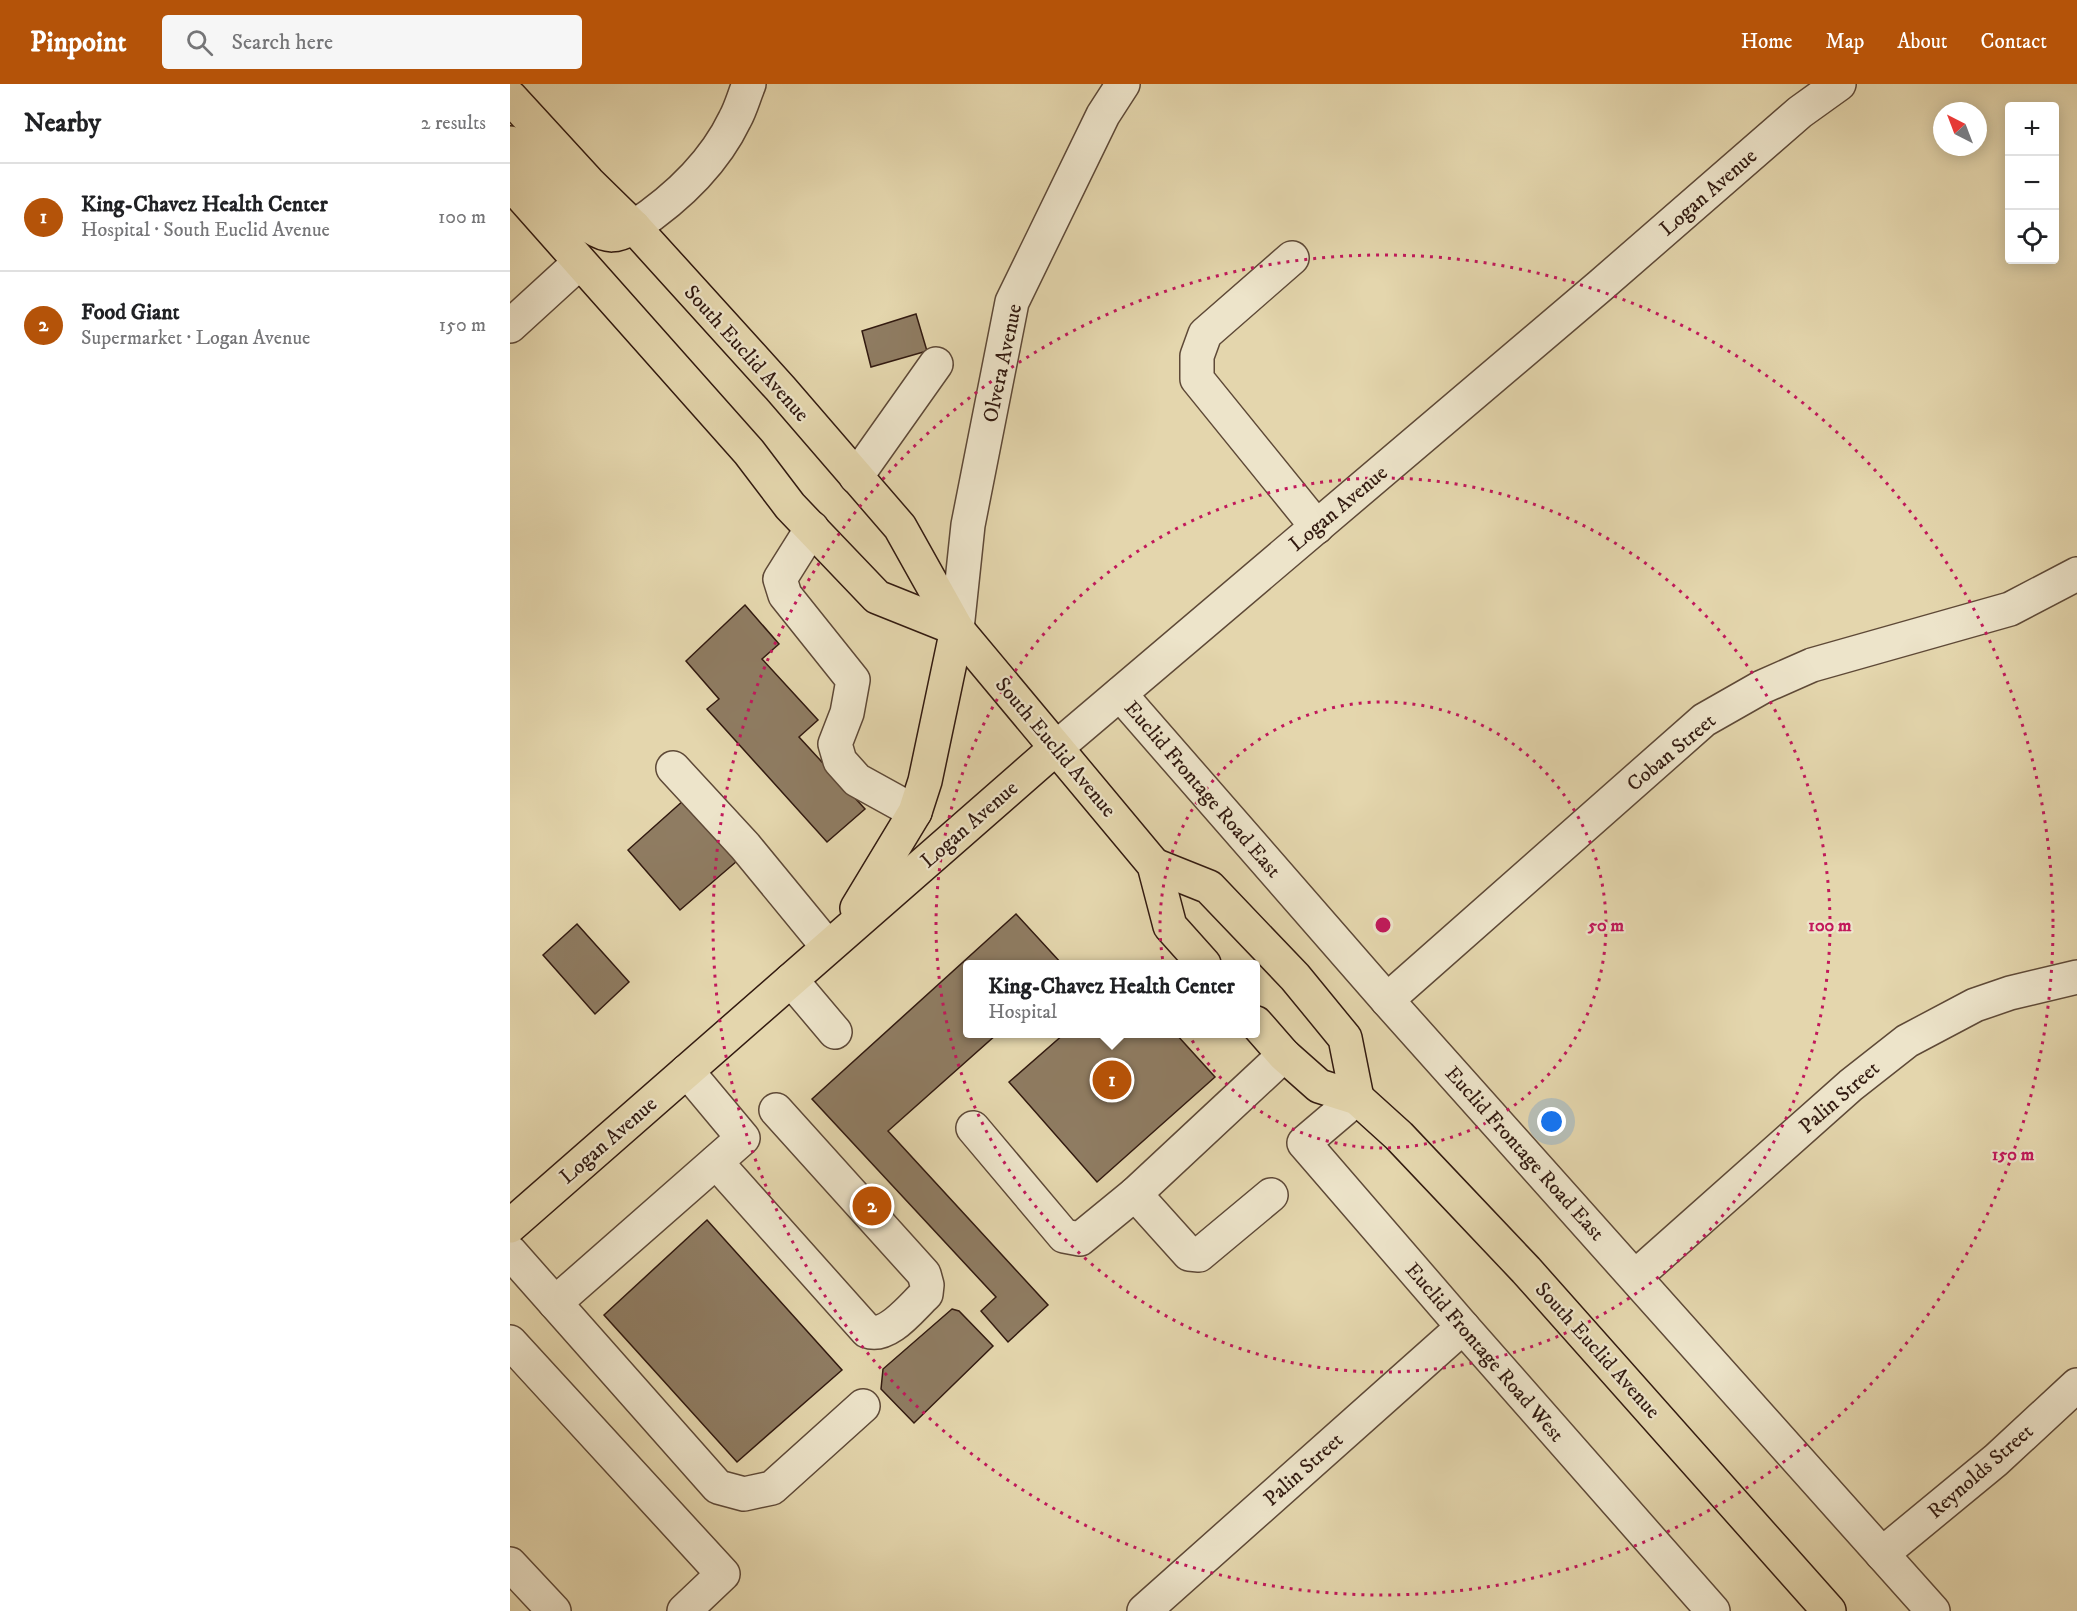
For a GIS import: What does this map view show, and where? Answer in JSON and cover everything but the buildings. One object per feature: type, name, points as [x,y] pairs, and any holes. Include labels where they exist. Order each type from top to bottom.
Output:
[{"type":"main road","name":"South Euclid Avenue","points":[[510,97],[588,182],[634,227],[780,388],[900,527],[957,629],[1154,865],[1170,926],[1200,960]]},
{"type":"main road","points":[[510,143],[591,227],[605,235],[621,234],[634,227]]},
{"type":"main road","name":"South Euclid Avenue","points":[[510,183],[749,452],[790,506],[877,597],[957,629]]},
{"type":"main road","name":"Logan Avenue","points":[[834,941],[915,812],[925,781],[957,629]]},
{"type":"main road","name":"Logan Avenue","points":[[510,1226],[1056,748]]},
{"type":"main road","name":"South Euclid Avenue","points":[[1154,865],[1209,887],[1295,977],[1345,1038],[1357,1098]]},
{"type":"main road","name":"South Euclid Avenue","points":[[1260,1028],[1284,1055],[1319,1086],[1357,1098],[1399,1136],[1526,1270],[1829,1611]]},
{"type":"street","points":[[634,227],[666,206],[705,166],[735,119],[749,84]]},
{"type":"street","name":"Olvera Avenue","points":[[957,629],[968,525],[1012,302],[1046,228],[1103,115],[1123,84]]},
{"type":"street","name":"Logan Avenue","points":[[1056,748],[1600,286],[1800,112],[1839,84]]},
{"type":"street","points":[[1292,258],[1205,334],[1197,356],[1197,379],[1317,526]]},
{"type":"street","points":[[510,326],[579,263]]},
{"type":"street","points":[[856,477],[936,364]]},
{"type":"street","points":[[812,528],[780,579],[786,595],[853,680],[847,713],[835,744],[840,761],[857,780],[915,812]]},
{"type":"street","name":"Coban Street","points":[[1387,1000],[1704,720],[1762,687],[1812,665],[2010,609],[2077,574]]},
{"type":"street","name":"Euclid Frontage Road East","points":[[1120,694],[1387,1000],[1933,1611]]},
{"type":"street","points":[[673,768],[834,941]]},
{"type":"street","name":"Palin Street","points":[[1636,1276],[1851,1085],[1906,1041],[1975,1005],[2010,993],[2077,977]]},
{"type":"street","points":[[791,980],[835,1032]]},
{"type":"street","points":[[973,1128],[1064,1236],[1080,1239],[1135,1194],[1284,1055]]},
{"type":"street","points":[[555,1303],[743,1138],[687,1071]]},
{"type":"street","name":"Euclid Frontage Road West","points":[[1357,1098],[1304,1143],[1713,1611]]},
{"type":"street","points":[[716,1162],[867,1332],[875,1334],[887,1330],[926,1294],[924,1274],[776,1110]]},
{"type":"street","points":[[1135,1194],[1189,1254],[1199,1255],[1271,1195]]},
{"type":"street","points":[[510,1252],[718,1487],[744,1494],[772,1488],[862,1406]]},
{"type":"street","name":"Palin Street","points":[[1144,1611],[1463,1327]]},
{"type":"street","points":[[510,1342],[723,1574],[684,1611]]},
{"type":"street","name":"Reynolds Street","points":[[1882,1554],[1996,1460],[2077,1385]]},
{"type":"street","points":[[510,1564],[554,1611]]},
{"type":"place","name":"King-Chavez Health Center","points":[[1112,1080]]},
{"type":"place","name":"Food Giant","points":[[872,1206]]}]
